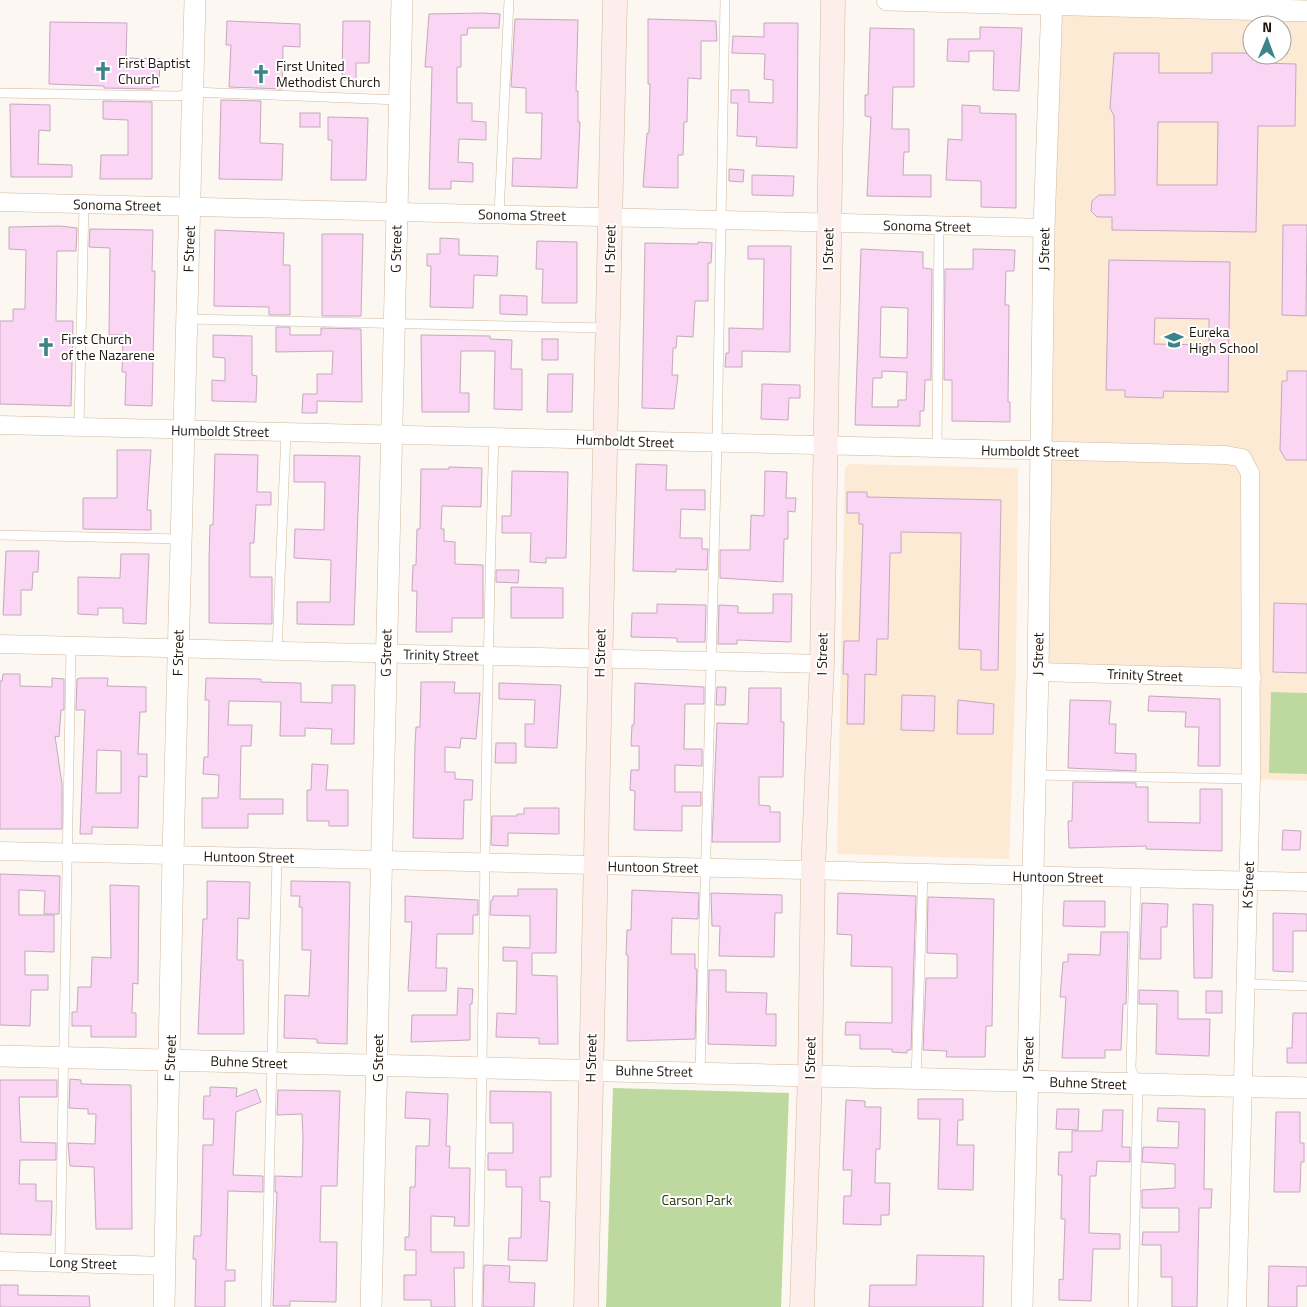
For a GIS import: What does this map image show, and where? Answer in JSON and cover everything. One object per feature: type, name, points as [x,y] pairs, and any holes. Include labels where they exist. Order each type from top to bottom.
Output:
[{"type":"main road","name":"H Street","points":[[586,1307],[615,0]]},
{"type":"main road","name":"I Street","points":[[802,1307],[810,1075],[813,870],[822,664],[833,0]]},
{"type":"street","name":"F Street","points":[[164,1307],[173,855],[195,0]]},
{"type":"street","name":"G Street","points":[[371,1307],[402,0]]},
{"type":"street","points":[[887,0],[1302,7]]},
{"type":"street","name":"J Street","points":[[1022,1307],[1038,672],[1044,228],[1052,2]]},
{"type":"street","name":"Sonoma Street","points":[[0,202],[1044,228]]},
{"type":"street","name":"Humboldt Street","points":[[0,425],[1040,452],[1226,455],[1242,458],[1247,464]]},
{"type":"street","name":"K Street","points":[[1237,1307],[1251,780],[1250,473],[1247,464]]},
{"type":"street","name":"Trinity Street","points":[[0,644],[178,650],[278,650],[822,664]]},
{"type":"street","name":"Trinity Street","points":[[1038,672],[1252,678]]},
{"type":"street","name":"Huntoon Street","points":[[0,851],[1307,882]]},
{"type":"street","name":"Buhne Street","points":[[0,1056],[1307,1088]]},
{"type":"street","name":"Long Street","points":[[0,1261],[166,1266]]},
{"type":"lane","points":[[499,215],[509,0]]},
{"type":"lane","points":[[700,1072],[717,443],[726,0]]},
{"type":"lane","points":[[0,93],[179,96],[193,92],[400,100]]},
{"type":"lane","points":[[79,427],[84,204]]},
{"type":"lane","points":[[937,449],[939,226]]},
{"type":"lane","points":[[187,319],[394,325],[608,328]]},
{"type":"lane","points":[[278,650],[286,432]]},
{"type":"lane","points":[[477,1307],[483,1068],[487,656],[494,438]]},
{"type":"lane","points":[[0,535],[182,539]]},
{"type":"lane","points":[[60,1263],[71,646]]},
{"type":"lane","points":[[1035,775],[1251,780]]},
{"type":"lane","points":[[266,1307],[274,1063],[277,858]]},
{"type":"lane","points":[[916,1078],[923,873]]},
{"type":"lane","points":[[1133,1307],[1138,1084],[1130,1069],[1136,879]]},
{"type":"lane","points":[[1245,984],[1307,986]]},
{"type":"shaded area","name":"Eureka High School","points":[[1052,4],[1307,11],[1307,781],[1251,779],[1252,678],[1038,672]]},
{"type":"shaded area","points":[[850,464],[1018,468],[1016,670],[1009,859],[837,854],[845,468]]},
{"type":"green space","points":[[1271,692],[1307,693],[1307,774],[1269,773]]},
{"type":"green space","name":"Carson Park","points":[[613,1088],[789,1093],[781,1307],[606,1307]]},
{"type":"building","points":[[429,14],[500,14],[499,28],[468,28],[467,35],[461,35],[461,67],[457,67],[457,103],[472,103],[472,121],[486,122],[486,140],[459,139],[458,162],[473,163],[473,182],[451,181],[451,189],[429,189],[432,67],[425,67]]},
{"type":"building","points":[[515,19],[578,20],[576,91],[578,91],[578,122],[580,122],[577,188],[512,186],[513,158],[541,159],[542,113],[526,113],[526,88],[511,87]]},
{"type":"building","points":[[648,19],[716,21],[717,41],[701,41],[701,79],[688,78],[687,122],[684,122],[683,155],[678,155],[678,188],[643,187],[647,133],[649,133]]},
{"type":"building","points":[[227,21],[300,24],[300,47],[283,46],[282,89],[229,87],[231,45],[226,45]]},
{"type":"building","points":[[343,21],[370,21],[369,63],[356,63],[356,80],[342,80]]},
{"type":"building","points":[[50,22],[127,23],[126,58],[160,59],[159,87],[152,87],[152,89],[104,88],[104,86],[49,84]]},
{"type":"building","points":[[764,23],[798,23],[797,148],[756,146],[757,137],[737,136],[738,103],[731,103],[731,90],[749,90],[749,102],[773,103],[773,80],[764,79],[765,54],[732,53],[733,36],[764,37]]},
{"type":"building","points":[[980,27],[1022,28],[1019,91],[993,90],[994,51],[969,51],[969,62],[947,61],[948,39],[980,39]]},
{"type":"building","points":[[870,28],[914,29],[914,87],[893,87],[892,129],[909,129],[909,152],[904,152],[903,175],[931,175],[931,197],[867,196],[871,117],[865,116],[865,95],[868,95]]},
{"type":"building","points":[[1114,53],[1159,53],[1159,73],[1212,73],[1212,53],[1242,53],[1242,65],[1296,64],[1295,126],[1258,126],[1256,232],[1112,230],[1112,217],[1097,217],[1091,211],[1092,201],[1099,195],[1115,195],[1114,116],[1110,108]],"holes":[[[1158,122],[1218,122],[1217,185],[1157,185]]]},
{"type":"building","points":[[221,100],[261,101],[260,143],[283,144],[282,180],[219,179]]},
{"type":"building","points":[[103,101],[152,102],[152,179],[100,179],[101,155],[128,155],[128,120],[103,119]]},
{"type":"building","points":[[10,104],[50,105],[50,131],[39,130],[38,164],[72,165],[72,177],[11,177]]},
{"type":"building","points":[[962,105],[980,106],[980,113],[1016,114],[1016,208],[981,207],[981,181],[946,180],[948,139],[962,140]]},
{"type":"building","points":[[300,113],[320,113],[320,127],[300,127]]},
{"type":"building","points":[[328,117],[368,118],[366,180],[331,180],[332,140],[328,140]]},
{"type":"building","points":[[729,169],[744,170],[743,182],[729,181]]},
{"type":"building","points":[[752,175],[794,176],[793,196],[752,195]]},
{"type":"building","points":[[1283,225],[1307,225],[1306,316],[1282,315]]},
{"type":"building","points":[[60,226],[77,228],[76,251],[57,251],[56,321],[73,321],[71,406],[0,404],[0,321],[13,321],[13,309],[25,309],[26,250],[9,249],[9,227]]},
{"type":"building","points":[[90,229],[153,230],[152,271],[155,271],[152,406],[125,405],[126,372],[122,372],[123,335],[109,335],[110,248],[89,247]]},
{"type":"building","points":[[215,230],[284,233],[283,265],[290,265],[290,315],[269,315],[269,307],[214,306]]},
{"type":"building","points":[[322,234],[363,234],[361,316],[322,316]]},
{"type":"building","points":[[440,238],[459,239],[459,255],[498,256],[497,276],[474,275],[473,308],[430,307],[431,266],[427,266],[427,254],[440,254]]},
{"type":"building","points":[[537,241],[577,242],[577,303],[542,303],[543,269],[536,269]]},
{"type":"building","points":[[698,242],[712,243],[711,263],[708,263],[708,301],[695,301],[693,337],[677,336],[676,348],[673,348],[672,375],[678,375],[674,409],[642,408],[645,243],[698,244]]},
{"type":"building","points":[[748,246],[791,246],[790,352],[742,351],[742,367],[725,367],[726,353],[729,353],[729,328],[763,329],[764,259],[748,259]]},
{"type":"building","points":[[861,249],[923,252],[923,268],[932,269],[931,380],[925,380],[924,411],[920,411],[920,426],[855,425]],"holes":[[[881,307],[908,308],[907,358],[880,357]],[[882,371],[907,372],[906,400],[898,400],[898,407],[872,407],[873,378],[882,378]]]},
{"type":"building","points":[[973,249],[1015,250],[1014,271],[1006,271],[1005,305],[1009,305],[1008,402],[1010,402],[1010,422],[952,421],[952,380],[944,380],[945,269],[973,269]]},
{"type":"building","points":[[1109,260],[1230,262],[1228,392],[1164,391],[1163,398],[1125,397],[1125,390],[1106,390]],"holes":[[[1155,318],[1209,319],[1209,345],[1154,344]]]},
{"type":"building","points":[[500,295],[527,296],[527,315],[500,314]]},
{"type":"building","points":[[276,327],[290,327],[290,335],[321,335],[321,328],[361,329],[362,402],[317,401],[317,413],[302,413],[303,394],[317,394],[317,374],[332,374],[333,351],[276,352]]},
{"type":"building","points":[[213,335],[252,336],[252,375],[257,376],[256,402],[212,401],[212,380],[225,381],[225,358],[213,357]]},
{"type":"building","points":[[421,335],[490,336],[490,339],[512,340],[511,369],[522,369],[522,410],[494,409],[495,351],[461,351],[460,393],[469,393],[469,412],[422,412]]},
{"type":"building","points":[[542,339],[558,339],[558,360],[542,360]]},
{"type":"building","points":[[1287,371],[1307,371],[1307,460],[1286,460],[1280,450],[1282,381],[1287,381]]},
{"type":"building","points":[[548,374],[573,374],[572,412],[547,412]]},
{"type":"building","points":[[762,384],[800,385],[800,398],[789,398],[788,420],[761,419]]},
{"type":"building","points":[[117,450],[151,450],[147,510],[151,510],[151,530],[83,529],[83,498],[117,498]]},
{"type":"building","points":[[215,454],[258,455],[257,492],[271,492],[271,505],[256,505],[254,543],[250,543],[250,577],[272,577],[272,624],[209,623],[210,525],[213,525]]},
{"type":"building","points":[[294,455],[360,456],[354,625],[297,624],[297,602],[330,602],[331,560],[294,558],[295,529],[324,530],[325,482],[294,482]]},
{"type":"building","points":[[636,464],[667,465],[666,490],[705,490],[705,510],[681,509],[680,538],[702,538],[702,549],[708,549],[707,570],[676,569],[676,572],[633,571]]},
{"type":"building","points":[[449,467],[482,468],[481,507],[442,506],[441,529],[444,529],[444,541],[455,542],[455,564],[483,565],[483,618],[452,618],[452,632],[416,632],[417,591],[412,591],[413,565],[416,565],[417,529],[420,529],[421,469],[449,469]]},
{"type":"building","points":[[512,471],[568,472],[566,558],[546,558],[546,563],[530,562],[531,533],[502,533],[502,516],[511,516]]},
{"type":"building","points":[[765,471],[787,472],[786,498],[796,498],[795,512],[788,511],[788,539],[784,539],[783,582],[720,578],[720,550],[750,550],[751,515],[764,516]]},
{"type":"building","points":[[847,492],[867,492],[867,497],[1001,500],[998,670],[981,670],[981,650],[959,649],[961,533],[901,532],[901,553],[890,553],[888,639],[877,639],[876,675],[865,674],[864,724],[847,724],[848,674],[843,674],[844,641],[859,641],[863,524],[859,524],[859,513],[847,513]]},
{"type":"building","points":[[6,551],[39,551],[38,572],[33,572],[32,590],[21,590],[21,615],[3,615]]},
{"type":"building","points":[[121,554],[149,554],[146,624],[123,623],[123,608],[98,608],[98,615],[78,614],[78,577],[120,578]]},
{"type":"building","points":[[496,570],[519,570],[518,583],[496,582]]},
{"type":"building","points":[[511,587],[563,588],[563,618],[511,618]]},
{"type":"building","points":[[773,594],[792,594],[791,642],[737,640],[737,644],[718,644],[719,605],[738,606],[738,613],[773,613]]},
{"type":"building","points":[[1274,603],[1307,604],[1307,673],[1273,672]]},
{"type":"building","points":[[657,604],[706,605],[705,642],[677,642],[677,638],[631,637],[632,613],[657,613]]},
{"type":"building","points":[[3,674],[20,674],[20,686],[52,687],[52,678],[64,679],[64,710],[61,710],[59,737],[55,736],[62,784],[62,829],[0,829],[0,681],[2,681]]},
{"type":"building","points":[[108,678],[107,686],[146,687],[146,712],[140,712],[138,754],[147,754],[147,777],[139,776],[138,828],[92,827],[92,834],[80,834],[85,710],[76,710],[77,679]],"holes":[[[97,750],[121,751],[121,793],[96,793]]]},
{"type":"building","points":[[206,678],[261,679],[261,682],[301,683],[301,702],[332,703],[332,685],[355,685],[354,744],[331,744],[332,729],[305,728],[305,736],[280,736],[281,702],[229,701],[228,725],[252,725],[251,746],[241,746],[240,799],[283,799],[283,814],[248,814],[248,828],[202,828],[202,798],[218,798],[219,775],[203,774],[204,757],[208,757],[209,700],[205,700]]},
{"type":"building","points":[[421,682],[455,682],[454,693],[480,693],[476,739],[461,738],[460,748],[445,747],[445,772],[455,772],[455,779],[473,780],[472,800],[464,800],[463,839],[413,838],[415,744],[416,727],[420,727]]},
{"type":"building","points":[[499,683],[561,685],[557,748],[525,747],[525,724],[534,724],[535,700],[499,699]]},
{"type":"building","points":[[635,683],[704,687],[704,704],[685,704],[684,749],[702,749],[702,766],[675,765],[675,792],[701,792],[701,806],[682,806],[682,831],[634,830],[635,791],[630,790],[631,770],[639,770],[639,746],[631,746],[632,725],[634,725]]},
{"type":"building","points":[[717,687],[726,687],[725,705],[716,705]]},
{"type":"building","points":[[749,688],[781,688],[781,722],[784,722],[783,777],[759,777],[759,805],[770,806],[770,812],[780,812],[780,842],[712,842],[717,723],[748,724]]},
{"type":"building","points":[[902,695],[935,696],[934,731],[901,730]]},
{"type":"building","points":[[1149,696],[1220,699],[1220,766],[1198,766],[1199,727],[1185,727],[1186,712],[1148,711]]},
{"type":"building","points":[[958,700],[994,704],[993,734],[957,734]]},
{"type":"building","points":[[1070,700],[1111,701],[1109,724],[1116,724],[1115,753],[1136,754],[1136,771],[1068,768]]},
{"type":"building","points":[[496,743],[516,743],[516,763],[495,763]]},
{"type":"building","points":[[312,764],[328,765],[326,790],[348,790],[348,826],[329,826],[329,821],[307,821],[307,790],[311,790]]},
{"type":"building","points":[[1073,782],[1136,783],[1136,787],[1148,787],[1148,822],[1200,823],[1200,789],[1222,789],[1222,851],[1146,849],[1146,846],[1069,848],[1068,821],[1072,821]]},
{"type":"building","points":[[524,808],[559,808],[559,834],[508,833],[508,846],[491,845],[492,816],[517,816],[517,814],[524,814]]},
{"type":"building","points":[[1283,830],[1301,831],[1300,850],[1282,850]]},
{"type":"building","points":[[0,874],[60,876],[59,914],[44,914],[45,891],[19,890],[19,915],[54,915],[54,952],[25,951],[25,975],[48,975],[48,990],[31,990],[30,1026],[0,1025]]},
{"type":"building","points":[[207,881],[250,882],[249,919],[238,918],[237,960],[243,960],[244,1034],[198,1034],[203,919],[207,919]]},
{"type":"building","points":[[291,881],[350,882],[347,1044],[317,1043],[317,1039],[284,1038],[285,995],[309,996],[311,950],[302,950],[302,907],[299,907],[300,896],[291,896]]},
{"type":"building","points":[[110,885],[139,886],[138,984],[133,983],[132,1013],[136,1013],[136,1037],[91,1037],[91,1026],[72,1026],[72,1012],[77,1012],[78,987],[91,987],[92,957],[111,958]]},
{"type":"building","points":[[518,889],[557,889],[556,953],[532,953],[532,975],[557,976],[558,1044],[539,1044],[539,1038],[496,1037],[497,1013],[516,1014],[517,961],[503,961],[503,947],[530,948],[530,916],[490,915],[491,900],[493,900],[493,896],[518,896]]},
{"type":"building","points":[[632,890],[699,893],[698,919],[672,918],[671,954],[695,954],[695,969],[697,969],[695,1039],[627,1041],[628,955],[626,955],[627,930],[631,930]]},
{"type":"building","points":[[711,893],[782,895],[782,913],[775,913],[774,957],[719,956],[720,926],[712,926]]},
{"type":"building","points":[[838,893],[916,896],[911,1050],[907,1050],[907,1053],[892,1052],[892,1049],[860,1049],[860,1035],[845,1035],[846,1022],[892,1023],[892,967],[851,966],[852,935],[837,934]]},
{"type":"building","points":[[405,896],[478,900],[478,915],[473,915],[473,934],[437,934],[436,968],[447,968],[446,991],[408,991],[412,922],[405,922]]},
{"type":"building","points":[[928,897],[994,899],[992,1026],[986,1026],[985,1057],[946,1057],[947,1051],[923,1050],[926,978],[957,978],[957,954],[927,953]]},
{"type":"building","points":[[1064,901],[1105,901],[1105,927],[1063,926]]},
{"type":"building","points":[[1142,903],[1168,904],[1167,927],[1161,927],[1161,959],[1140,959]]},
{"type":"building","points":[[1193,904],[1213,905],[1212,978],[1194,978]]},
{"type":"building","points":[[1273,913],[1307,914],[1307,931],[1293,931],[1293,972],[1273,971]]},
{"type":"building","points":[[1101,932],[1128,932],[1126,1004],[1123,1004],[1121,1050],[1105,1050],[1105,1058],[1062,1058],[1066,997],[1060,997],[1063,962],[1068,962],[1068,954],[1100,955]]},
{"type":"building","points":[[709,970],[726,970],[726,992],[767,993],[766,1014],[776,1014],[776,1046],[708,1044]]},
{"type":"building","points":[[458,988],[473,989],[472,1004],[470,1004],[470,1040],[411,1042],[412,1015],[457,1015]]},
{"type":"building","points":[[1139,990],[1178,991],[1178,1019],[1210,1019],[1209,1056],[1156,1054],[1157,1004],[1139,1004]]},
{"type":"building","points":[[1206,991],[1222,991],[1222,1013],[1206,1013]]},
{"type":"building","points":[[1293,1013],[1307,1013],[1307,1063],[1287,1063],[1287,1048],[1292,1048]]},
{"type":"building","points":[[70,1079],[81,1080],[81,1084],[131,1085],[132,1229],[96,1229],[94,1167],[70,1166],[68,1143],[95,1144],[96,1114],[88,1114],[88,1109],[69,1108]]},
{"type":"building","points":[[0,1080],[57,1080],[57,1097],[19,1097],[21,1142],[56,1143],[56,1160],[20,1160],[19,1184],[36,1184],[36,1201],[52,1201],[51,1235],[0,1234]]},
{"type":"building","points":[[210,1087],[237,1088],[236,1097],[256,1089],[261,1102],[236,1112],[233,1175],[263,1176],[263,1192],[228,1191],[226,1270],[235,1270],[235,1281],[225,1281],[225,1307],[195,1307],[196,1259],[193,1259],[194,1236],[201,1236],[203,1145],[213,1145],[214,1119],[203,1119],[204,1096],[210,1096]]},
{"type":"building","points":[[278,1090],[340,1091],[337,1186],[321,1186],[320,1242],[337,1242],[336,1302],[290,1301],[290,1306],[273,1306],[277,1192],[275,1192],[275,1176],[302,1177],[303,1137],[302,1114],[277,1115]]},
{"type":"building","points":[[490,1091],[551,1092],[551,1177],[540,1177],[540,1201],[550,1202],[547,1261],[508,1260],[509,1238],[521,1238],[522,1187],[506,1187],[506,1170],[488,1170],[488,1153],[513,1153],[513,1123],[490,1123]]},
{"type":"building","points":[[406,1092],[448,1094],[446,1146],[450,1146],[449,1168],[470,1168],[469,1226],[454,1226],[455,1217],[431,1216],[431,1252],[464,1252],[464,1268],[454,1268],[455,1307],[431,1307],[431,1300],[404,1300],[404,1275],[416,1275],[416,1250],[405,1250],[405,1237],[409,1237],[410,1187],[415,1187],[416,1146],[429,1146],[430,1119],[405,1118]]},
{"type":"building","points":[[918,1099],[963,1099],[963,1120],[958,1120],[957,1145],[974,1145],[973,1190],[938,1189],[940,1119],[918,1119]]},
{"type":"building","points":[[846,1100],[865,1101],[865,1107],[881,1107],[880,1149],[876,1149],[875,1183],[890,1183],[889,1215],[881,1215],[881,1225],[843,1224],[844,1196],[851,1196],[852,1170],[843,1170]]},
{"type":"building","points":[[1158,1108],[1205,1109],[1204,1189],[1212,1189],[1211,1208],[1199,1208],[1197,1307],[1172,1307],[1172,1277],[1161,1277],[1161,1245],[1142,1245],[1143,1232],[1179,1232],[1179,1208],[1142,1208],[1142,1190],[1175,1188],[1175,1164],[1142,1162],[1143,1147],[1178,1148],[1179,1122],[1157,1121]]},
{"type":"building","points":[[1057,1109],[1079,1109],[1078,1130],[1056,1129]]},
{"type":"building","points":[[1103,1110],[1123,1110],[1122,1147],[1130,1147],[1130,1162],[1097,1161],[1096,1176],[1090,1176],[1089,1233],[1120,1234],[1120,1249],[1093,1249],[1091,1301],[1059,1300],[1059,1279],[1063,1280],[1065,1219],[1061,1219],[1062,1175],[1058,1175],[1059,1152],[1072,1152],[1072,1131],[1102,1131]]},
{"type":"building","points":[[1276,1112],[1300,1112],[1300,1143],[1304,1143],[1304,1162],[1301,1162],[1300,1192],[1274,1192]]},
{"type":"building","points":[[917,1255],[984,1256],[983,1307],[869,1307],[870,1285],[916,1285]]},
{"type":"building","points":[[484,1265],[510,1266],[509,1282],[535,1283],[534,1307],[483,1307]]},
{"type":"building","points":[[1269,1266],[1307,1267],[1307,1286],[1297,1286],[1297,1307],[1268,1307]]},
{"type":"building","points":[[0,1285],[18,1285],[18,1295],[89,1296],[90,1307],[0,1307]]},
{"type":"place","name":"First Baptist Church","points":[[103,71]]},
{"type":"place","name":"First United Methodist Church","points":[[261,74]]},
{"type":"place","name":"Eureka High School","points":[[1174,340]]},
{"type":"place","name":"First Church of the Nazarene","points":[[46,347]]}]
